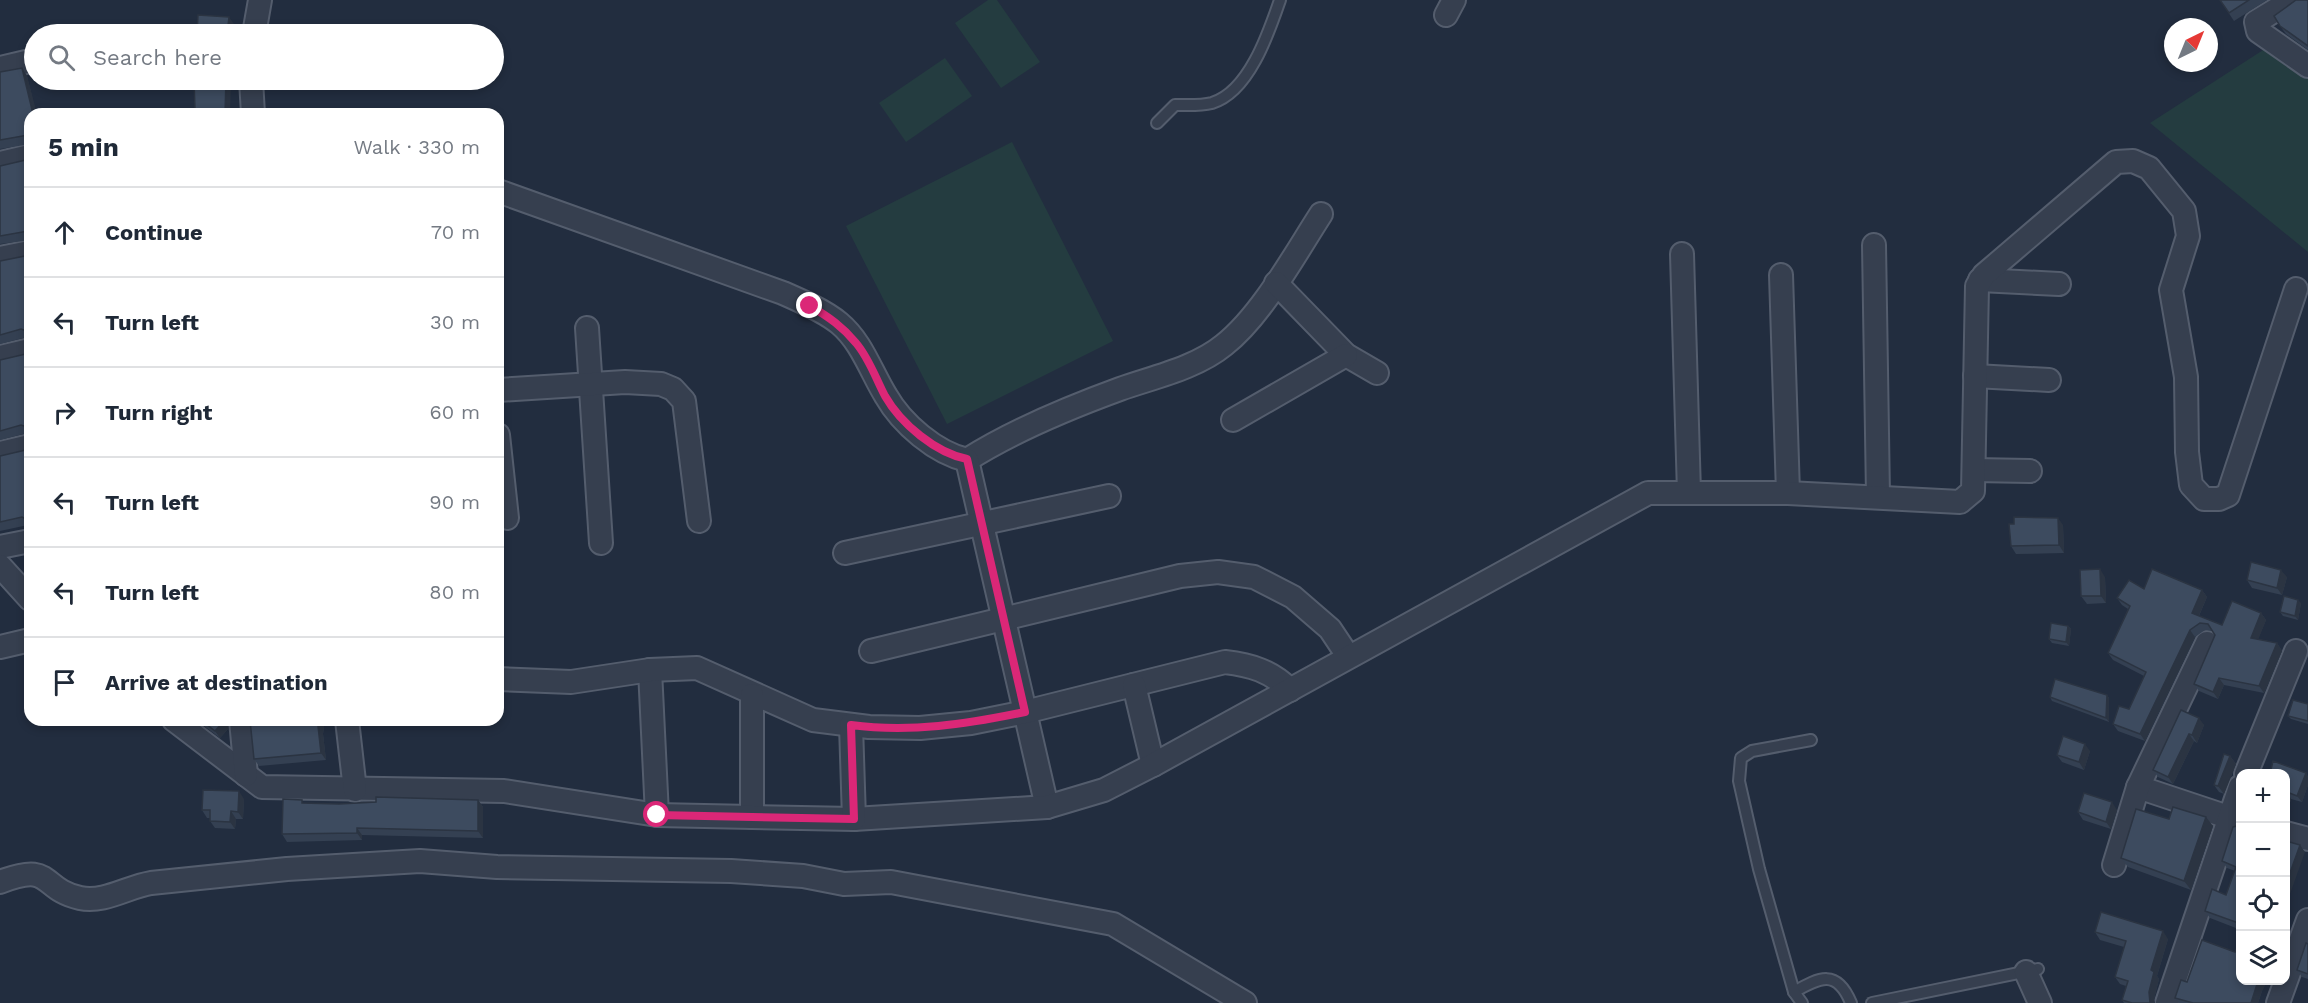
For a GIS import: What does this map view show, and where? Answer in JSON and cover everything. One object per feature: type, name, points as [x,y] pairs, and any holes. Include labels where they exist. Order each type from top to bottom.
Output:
[{"type":"street","points":[[256,24],[260,0]]},
{"type":"street","points":[[2292,0],[2256,22],[2256,27],[2258,31],[2308,66]]},
{"type":"street","points":[[0,68],[24,62]]},
{"type":"street","points":[[252,90],[253,108]]},
{"type":"street","points":[[0,163],[24,157]]},
{"type":"street","points":[[182,726],[262,787],[504,791],[657,815],[854,819],[1047,807],[1104,790],[1153,765],[1648,493],[1788,493],[1960,502],[1973,491],[1977,286],[1980,280],[2116,162],[2133,161],[2148,168],[2184,211],[2188,236],[2171,290],[2186,377],[2187,452],[2191,485],[2205,499],[2219,499],[2228,495],[2296,289]]},
{"type":"street","points":[[504,193],[783,292],[810,306],[839,324],[859,346],[887,399],[918,433],[951,456],[967,459],[1084,402],[1202,360],[1235,335],[1276,283],[1321,214]]},
{"type":"street","points":[[1874,245],[1878,496]]},
{"type":"street","points":[[0,258],[24,253]]},
{"type":"street","points":[[1682,254],[1689,493]]},
{"type":"street","points":[[1781,275],[1788,493]]},
{"type":"street","points":[[1980,280],[2059,284]]},
{"type":"street","points":[[1276,283],[1346,355],[1377,373]]},
{"type":"street","points":[[587,328],[601,543]]},
{"type":"street","points":[[0,357],[24,351]]},
{"type":"street","points":[[1233,420],[1346,355]]},
{"type":"street","points":[[1975,376],[2049,380]]},
{"type":"street","points":[[504,390],[625,382],[661,384],[673,389],[684,401],[699,521]]},
{"type":"street","points":[[0,453],[24,447]]},
{"type":"street","points":[[967,459],[1047,807]]},
{"type":"street","points":[[1974,470],[2030,471]]},
{"type":"street","points":[[504,490],[507,518]]},
{"type":"street","points":[[845,553],[1109,496]]},
{"type":"street","points":[[0,548],[24,542]]},
{"type":"street","points":[[0,566],[24,592]]},
{"type":"street","points":[[871,651],[1180,576],[1218,572],[1254,577],[1293,597],[1330,628],[1348,656]]},
{"type":"street","points":[[0,647],[24,641]]},
{"type":"street","points":[[2114,865],[2138,787],[2207,644]]},
{"type":"street","points":[[2248,769],[2296,651]]},
{"type":"street","points":[[504,679],[571,682],[650,670],[697,668],[752,695],[813,720],[851,725],[920,728],[971,723],[1025,712],[1225,662],[1251,665],[1278,678],[1290,690]]},
{"type":"street","points":[[650,670],[657,815]]},
{"type":"street","points":[[1134,685],[1153,765]]},
{"type":"street","points":[[752,695],[752,817]]},
{"type":"street","points":[[851,725],[854,819]]},
{"type":"street","points":[[242,726],[246,775]]},
{"type":"street","points":[[348,726],[355,790]]},
{"type":"street","points":[[2138,787],[2234,819],[2167,1003]]},
{"type":"street","points":[[2290,834],[2308,839]]},
{"type":"street","points":[[0,882],[23,873],[35,874],[80,898],[105,898],[131,886],[151,883],[287,869],[420,861],[497,867],[731,871],[803,876],[844,884],[891,882],[1113,924],[1245,1003]]},
{"type":"street","points":[[2278,1003],[2308,920]]},
{"type":"street","points":[[2032,970],[2040,1003]]},
{"type":"lane","points":[[1157,123],[1174,105],[1214,102],[1233,89],[1262,51],[1280,0]]},
{"type":"lane","points":[[1802,1003],[1794,992],[1759,869],[1739,781],[1741,758],[1752,751],[1811,740]]},
{"type":"lane","points":[[1872,1003],[2032,970]]},
{"type":"lane","points":[[1794,992],[1817,978],[1832,979],[1846,990],[1851,1003]]},
{"type":"green space","points":[[988,0],[997,0],[1040,62],[1001,88],[955,23]]},
{"type":"green space","points":[[2274,43],[2308,69],[2308,252],[2150,123]]},
{"type":"green space","points":[[945,58],[972,96],[906,142],[879,103]]},
{"type":"green space","points":[[1012,142],[1113,341],[947,424],[846,226]]},
{"type":"building","points":[[2220,0],[2249,0],[2229,13]]},
{"type":"building","points":[[2296,0],[2308,0],[2308,46],[2280,26],[2274,16]]},
{"type":"building","points":[[198,15],[229,17],[228,24],[198,24]]},
{"type":"building","points":[[22,68],[24,90],[27,90],[32,108],[24,108],[24,136],[0,140],[0,72]]},
{"type":"building","points":[[194,90],[226,90],[225,108],[195,108]]},
{"type":"building","points":[[24,160],[24,232],[0,236],[0,166]]},
{"type":"building","points":[[24,256],[24,330],[0,335],[0,261]]},
{"type":"building","points":[[24,354],[24,426],[0,431],[0,360]]},
{"type":"building","points":[[24,450],[24,518],[0,522],[0,456]]},
{"type":"building","points":[[2014,517],[2058,518],[2059,545],[2011,546],[2009,524],[2014,524]]},
{"type":"building","points":[[2251,562],[2281,570],[2277,588],[2247,580]]},
{"type":"building","points":[[2100,569],[2101,596],[2081,596],[2080,570]]},
{"type":"building","points":[[2152,569],[2202,590],[2192,613],[2222,625],[2232,601],[2261,613],[2251,638],[2277,643],[2259,686],[2219,678],[2213,692],[2194,684],[2215,635],[2208,624],[2200,623],[2190,630],[2140,734],[2113,724],[2119,706],[2129,709],[2146,672],[2108,653],[2130,606],[2117,598],[2129,580],[2144,589]]},
{"type":"building","points":[[2284,596],[2298,600],[2295,616],[2280,612]]},
{"type":"building","points":[[2051,623],[2068,626],[2066,642],[2049,639]]},
{"type":"building","points":[[2055,679],[2107,695],[2106,718],[2050,697]]},
{"type":"building","points":[[2293,700],[2308,704],[2308,721],[2288,716]]},
{"type":"building","points":[[2181,710],[2199,718],[2168,777],[2153,770]]},
{"type":"building","points":[[209,726],[219,726],[215,731]]},
{"type":"building","points":[[251,726],[318,726],[321,753],[254,759]]},
{"type":"building","points":[[2063,736],[2085,744],[2079,762],[2057,755]]},
{"type":"building","points":[[2224,754],[2230,756],[2218,786],[2214,785]]},
{"type":"building","points":[[2273,761],[2306,773],[2297,796],[2290,793],[2290,769],[2271,769]]},
{"type":"building","points":[[203,790],[239,791],[238,812],[231,811],[230,822],[210,821],[210,810],[202,810]]},
{"type":"building","points":[[2084,793],[2112,802],[2106,822],[2078,812]]},
{"type":"building","points":[[376,797],[478,800],[478,831],[357,828],[357,833],[282,834],[283,799],[302,800],[302,803],[339,804],[376,802]]},
{"type":"building","points":[[2173,807],[2206,817],[2184,881],[2121,858],[2136,809],[2169,819]]},
{"type":"building","points":[[2236,826],[2236,867],[2222,861],[2233,827]]},
{"type":"building","points":[[2290,842],[2300,845],[2290,873]]},
{"type":"building","points":[[2236,867],[2236,922],[2205,911],[2212,889],[2226,895]]},
{"type":"building","points":[[2101,912],[2163,931],[2151,970],[2154,972],[2149,992],[2150,1003],[2132,1003],[2122,1000],[2128,981],[2115,977],[2126,941],[2095,932]]},
{"type":"building","points":[[2202,940],[2235,952],[2236,950],[2236,985],[2257,985],[2251,1003],[2193,1003],[2175,998],[2181,980],[2187,982]]},
{"type":"building","points":[[2306,943],[2308,944],[2308,974],[2297,970]]},
{"type":"route","points":[[657,815],[854,819],[851,725],[920,728],[971,723],[1025,712],[967,459],[951,456],[918,433],[887,399],[859,346],[839,324],[810,306]]}]
